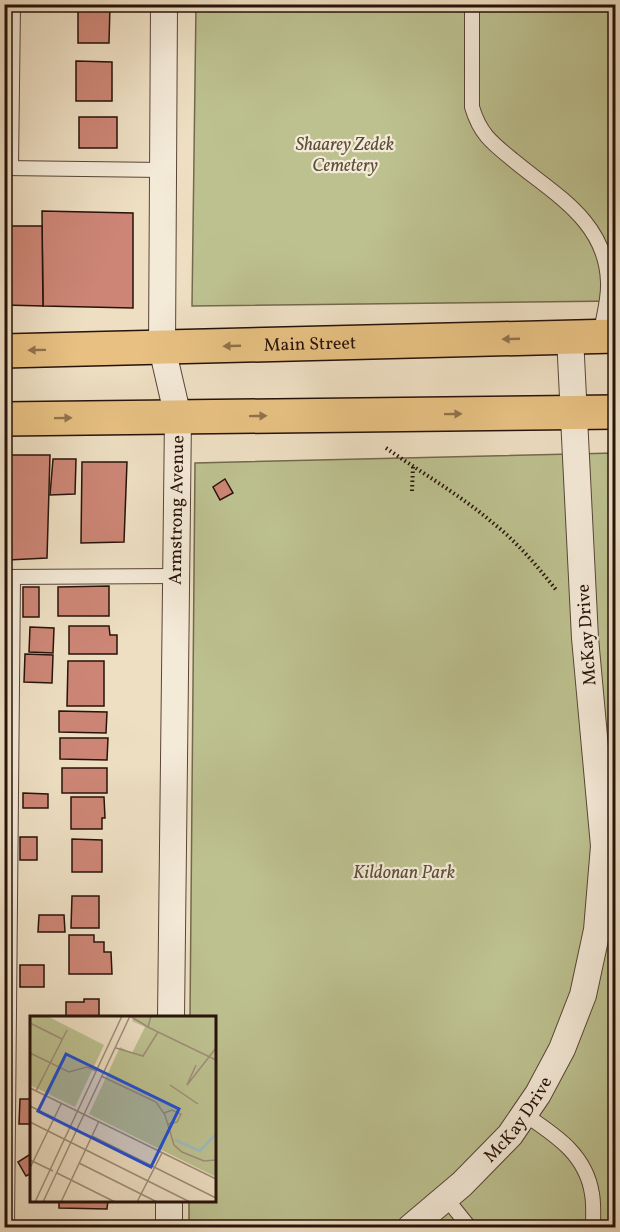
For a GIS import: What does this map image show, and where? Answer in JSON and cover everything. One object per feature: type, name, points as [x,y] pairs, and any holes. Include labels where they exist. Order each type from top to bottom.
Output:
[{"type":"main road","name":"Main Street","points":[[4,351],[595,337]]},
{"type":"main road","points":[[4,419],[615,412]]},
{"type":"street","name":"Armstrong Avenue","points":[[165,4],[162,348],[178,417],[171,1016]]},
{"type":"street","name":"McKay Drive","points":[[410,1227],[462,1184],[510,1136],[524,1114],[562,1049],[583,995],[597,930],[604,846],[584,616],[573,412],[595,337]]},
{"type":"street","points":[[169,1202],[169,1227]]},
{"type":"lane","points":[[13,4],[8,168],[163,170]]},
{"type":"lane","points":[[472,4],[472,107],[476,119],[487,139],[584,218],[598,237],[608,281],[607,302],[595,337]]},
{"type":"lane","points":[[7,1227],[9,577],[176,576]]},
{"type":"lane","points":[[524,1114],[569,1146],[584,1166],[592,1194],[593,1227]]},
{"type":"lane","points":[[446,1198],[470,1227]]},
{"type":"path","points":[[386,448],[494,524],[584,616]]},
{"type":"path","points":[[412,491],[413,466]]},
{"type":"green space","name":"Shaarey Zedek Cemetery","points":[[196,5],[615,5],[615,301],[192,306]]},
{"type":"green space","name":"Kildonan Park","points":[[615,453],[615,1227],[189,1228],[189,1202],[216,1202],[216,1016],[190,1016],[195,463]]},
{"type":"building","points":[[78,4],[110,5],[109,43],[78,43]]},
{"type":"building","points":[[76,61],[112,62],[112,101],[76,101]]},
{"type":"building","points":[[79,117],[117,117],[117,148],[79,148]]},
{"type":"building","points":[[42,211],[133,213],[133,308],[43,306]]},
{"type":"building","points":[[4,226],[42,226],[43,306],[4,305]]},
{"type":"building","points":[[8,455],[50,455],[47,558],[8,560]]},
{"type":"building","points":[[53,459],[76,459],[75,494],[50,495]]},
{"type":"building","points":[[82,462],[127,462],[124,542],[81,543]]},
{"type":"building","points":[[225,479],[233,493],[220,500],[213,487]]},
{"type":"building","points":[[109,586],[109,616],[58,616],[58,587]]},
{"type":"building","points":[[23,587],[39,587],[39,617],[23,617]]},
{"type":"building","points":[[69,626],[109,626],[110,635],[117,635],[117,654],[69,654]]},
{"type":"building","points":[[30,627],[54,628],[53,653],[29,652]]},
{"type":"building","points":[[25,654],[53,655],[52,683],[24,682]]},
{"type":"building","points":[[68,661],[104,661],[104,706],[67,706]]},
{"type":"building","points":[[59,711],[107,712],[106,733],[59,732]]},
{"type":"building","points":[[60,738],[108,738],[107,760],[60,759]]},
{"type":"building","points":[[62,768],[107,768],[107,793],[62,793]]},
{"type":"building","points":[[23,793],[48,794],[48,808],[23,808]]},
{"type":"building","points":[[71,797],[104,797],[105,818],[102,818],[102,829],[71,829]]},
{"type":"building","points":[[20,837],[37,837],[37,860],[20,860]]},
{"type":"building","points":[[72,839],[102,840],[102,872],[72,872]]},
{"type":"building","points":[[72,896],[99,896],[99,928],[71,928]]},
{"type":"building","points":[[39,915],[64,915],[65,932],[38,932]]},
{"type":"building","points":[[69,935],[94,935],[94,942],[104,942],[104,952],[111,952],[112,974],[69,974]]},
{"type":"building","points":[[20,965],[44,965],[44,987],[20,987]]},
{"type":"building","points":[[84,999],[99,999],[99,1016],[66,1016],[66,1002],[84,1002]]},
{"type":"building","points":[[20,1099],[30,1099],[30,1124],[19,1124]]},
{"type":"building","points":[[30,1154],[30,1174],[26,1176],[18,1162]]},
{"type":"building","points":[[59,1202],[108,1202],[107,1209],[59,1208]]}]
